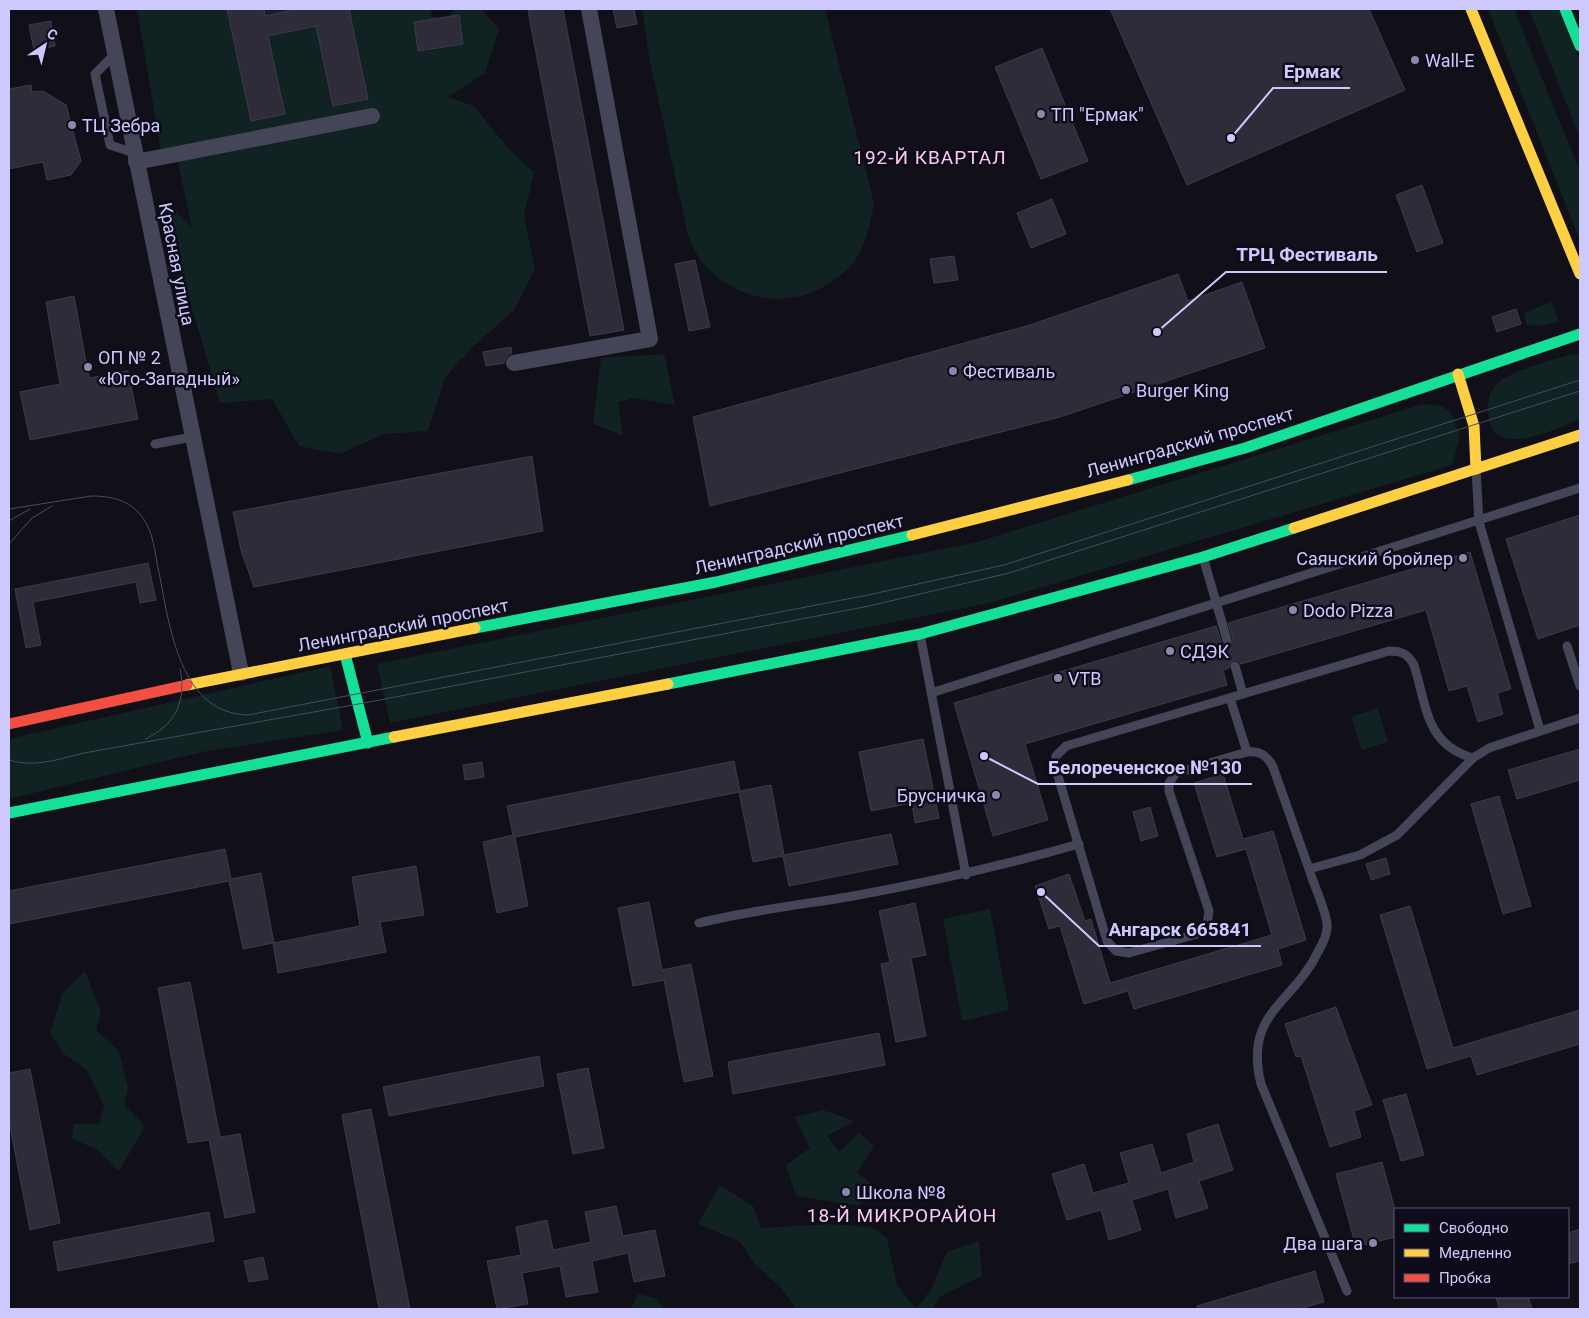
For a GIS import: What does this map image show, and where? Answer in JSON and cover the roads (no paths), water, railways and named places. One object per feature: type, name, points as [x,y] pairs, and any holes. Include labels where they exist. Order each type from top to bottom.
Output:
[{"type":"main road","points":[[1471,9],[1580,274]]},
{"type":"main road","points":[[1565,9],[1580,46]]},
{"type":"main road","name":"Ленинградский проспект","points":[[9,724],[241,673],[716,582],[1015,510],[1245,448],[1580,334]]},
{"type":"main road","points":[[1458,374],[1474,426],[1476,469]]},
{"type":"main road","points":[[9,813],[920,634],[1203,557],[1580,435]]},
{"type":"main road","points":[[345,654],[368,743]]},
{"type":"street","name":"Красная улица","points":[[106,9],[241,673]]},
{"type":"street","points":[[514,364],[650,338],[589,9]]},
{"type":"street","points":[[135,158],[372,116]]},
{"type":"lane","points":[[114,55],[96,74],[110,145],[135,158]]},
{"type":"lane","points":[[155,444],[192,437]]},
{"type":"lane","points":[[1476,469],[1479,522],[1540,730]]},
{"type":"lane","points":[[931,693],[1479,522],[1580,488]]},
{"type":"lane","points":[[1203,557],[1227,640]]},
{"type":"lane","points":[[920,634],[966,874]]},
{"type":"lane","points":[[1567,646],[1580,686]]},
{"type":"lane","points":[[1347,1291],[1261,1084],[1256,1064],[1257,1045],[1263,1026],[1317,954],[1326,933],[1327,924],[1269,759],[1256,752],[1247,752],[1176,773],[1169,783],[1169,791],[1209,911],[1207,925],[1197,934],[1129,953],[1122,953],[1112,948],[1107,941],[1055,766],[1056,756],[1066,746],[1389,651],[1398,651],[1410,658],[1414,665],[1434,730],[1441,742],[1457,754],[1473,758]]},
{"type":"lane","points":[[1235,666],[1243,694]]},
{"type":"lane","points":[[1230,698],[1247,752]]},
{"type":"lane","points":[[1309,869],[1360,855],[1397,835],[1473,758],[1498,744],[1580,718]]},
{"type":"lane","points":[[698,923],[742,913],[848,897],[966,874],[1078,844]]},
{"type":"tram line","points":[[9,509],[91,496],[117,499],[134,508],[147,524],[152,537],[172,634],[190,680],[205,698],[224,710],[248,715],[868,595],[1004,565],[1580,380]]},
{"type":"tram line","points":[[9,760],[28,763],[47,762],[84,753],[364,703],[869,606],[1009,573],[1580,391]]},
{"type":"tram line","points":[[9,544],[32,518],[52,506]]},
{"type":"tram line","points":[[9,521],[30,509]]},
{"type":"tram line","points":[[145,739],[164,727],[176,711],[182,692],[180,669]]},
{"type":"place","name":"Wall-E","points":[[1415,60]]},
{"type":"place","name":"ТП \"Ермак\"","points":[[1041,114]]},
{"type":"place","name":"ТЦ Зебра","points":[[72,125]]},
{"type":"place","name":"Ермак","points":[[1231,138]]},
{"type":"place","name":"ТРЦ Фестиваль","points":[[1157,332]]},
{"type":"place","name":"ОП № 2 «Юго-Западный»","points":[[88,367]]},
{"type":"place","name":"Фестиваль","points":[[953,371]]},
{"type":"place","name":"Burger King","points":[[1126,390]]},
{"type":"place","name":"Саянский бройлер","points":[[1463,558]]},
{"type":"place","name":"Dodo Pizza","points":[[1293,610]]},
{"type":"place","name":"СДЭК","points":[[1170,651]]},
{"type":"place","name":"VTB","points":[[1058,678]]},
{"type":"place","name":"Белореченское №130","points":[[984,756]]},
{"type":"place","name":"Брусничка","points":[[996,795]]},
{"type":"place","name":"Ангарск 665841","points":[[1041,892]]},
{"type":"place","name":"Школа №8","points":[[846,1192]]},
{"type":"place","name":"Два шага","points":[[1373,1243]]},
{"type":"district","name":"192-Й КВАРТАЛ","points":[[930,157]]},
{"type":"district","name":"18-Й МИКРОРАЙОН","points":[[902,1215]]}]
